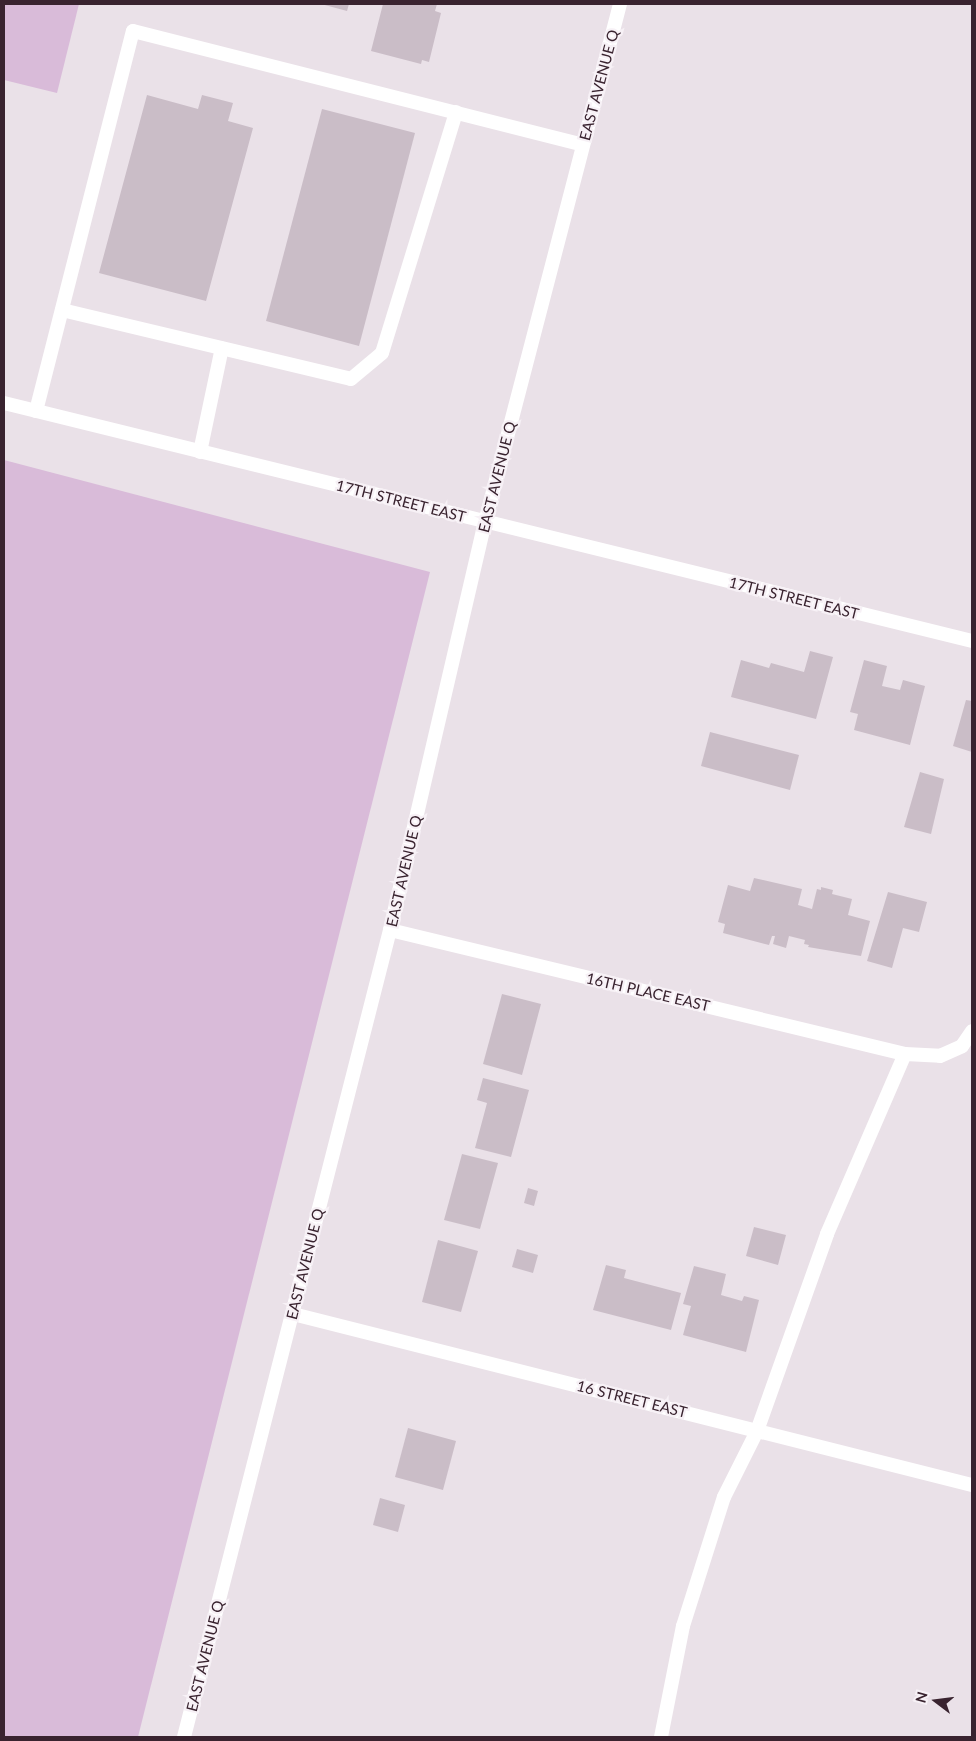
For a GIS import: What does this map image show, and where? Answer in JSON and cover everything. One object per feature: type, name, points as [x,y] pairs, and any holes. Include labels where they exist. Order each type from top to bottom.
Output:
[{"type":"street","name":"EAST AVENUE Q","points":[[186,1737],[390,930],[485,522],[620,4]]},
{"type":"street","points":[[36,411],[133,31],[583,144]]},
{"type":"street","points":[[62,310],[351,379],[382,353],[456,112]]},
{"type":"street","points":[[200,452],[222,348]]},
{"type":"street","name":"17TH STREET EAST","points":[[4,403],[972,641]]},
{"type":"street","name":"16TH PLACE EAST","points":[[390,930],[905,1054],[940,1056],[962,1046],[972,1031]]},
{"type":"street","points":[[661,1737],[683,1626],[724,1497],[756,1430],[827,1234],[905,1054]]},
{"type":"street","name":"16 STREET EAST","points":[[293,1314],[972,1485]]},
{"type":"shaded area","points":[[4,4],[79,4],[57,93],[4,80]]},
{"type":"shaded area","points":[[4,460],[430,572],[138,1737],[4,1737]]},
{"type":"building","points":[[321,4],[349,4],[347,11]]},
{"type":"building","points":[[383,4],[437,4],[435,11],[441,13],[429,62],[422,60],[421,64],[371,51]]},
{"type":"building","points":[[147,95],[198,109],[202,95],[233,103],[228,121],[253,128],[206,301],[99,273]]},
{"type":"building","points":[[322,109],[415,133],[359,346],[266,321]]},
{"type":"building","points":[[810,651],[833,657],[816,719],[731,697],[741,660],[769,668],[771,663],[804,672]]},
{"type":"building","points":[[864,660],[887,666],[882,686],[900,690],[903,680],[925,686],[910,745],[854,730],[858,714],[850,712]]},
{"type":"building","points":[[966,700],[972,701],[972,752],[953,746]]},
{"type":"building","points":[[710,732],[799,755],[790,790],[701,766]]},
{"type":"building","points":[[920,772],[944,779],[931,834],[904,827]]},
{"type":"building","points":[[754,878],[802,889],[798,905],[812,909],[817,889],[821,890],[821,887],[833,890],[832,894],[852,899],[848,915],[870,921],[861,956],[808,947],[809,945],[804,944],[805,940],[789,936],[786,948],[773,944],[775,936],[772,936],[769,945],[723,933],[725,924],[718,922],[728,885],[750,891]]},
{"type":"building","points":[[888,892],[927,902],[919,932],[903,928],[892,968],[867,961]]},
{"type":"building","points":[[502,994],[541,1004],[522,1075],[483,1064]]},
{"type":"building","points":[[483,1078],[529,1090],[511,1157],[475,1148],[487,1103],[477,1100]]},
{"type":"building","points":[[462,1154],[498,1163],[480,1229],[444,1220]]},
{"type":"building","points":[[528,1188],[538,1191],[534,1206],[524,1203]]},
{"type":"building","points":[[754,1227],[786,1235],[778,1265],[746,1256]]},
{"type":"building","points":[[438,1240],[478,1251],[461,1312],[422,1302]]},
{"type":"building","points":[[517,1249],[538,1255],[533,1273],[512,1267]]},
{"type":"building","points":[[606,1265],[626,1270],[624,1278],[681,1293],[671,1330],[593,1310]]},
{"type":"building","points":[[694,1266],[726,1274],[721,1295],[742,1301],[744,1296],[759,1300],[746,1352],[683,1335],[691,1306],[683,1304]]},
{"type":"building","points":[[408,1428],[456,1441],[443,1490],[395,1477]]},
{"type":"building","points":[[380,1498],[405,1505],[398,1532],[373,1525]]}]
